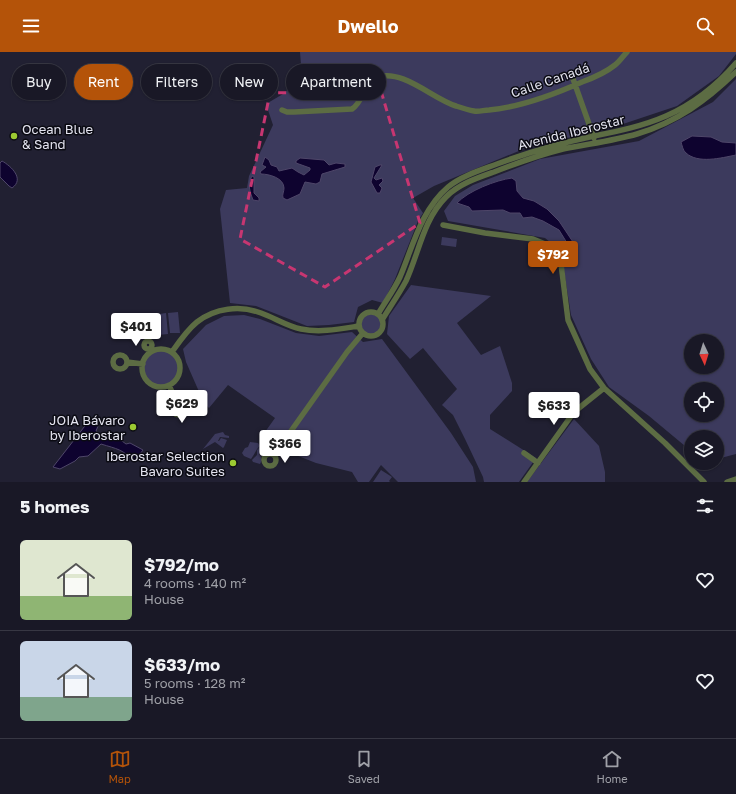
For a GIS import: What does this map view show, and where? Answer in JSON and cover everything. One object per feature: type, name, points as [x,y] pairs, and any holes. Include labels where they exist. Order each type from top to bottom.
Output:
[{"type":"street","name":"Calle Canadá","points":[[282,110],[294,112],[352,110],[358,106],[370,82],[377,77],[387,76],[401,78],[448,103],[475,111],[496,109],[528,103],[576,86],[615,65],[627,52]]},
{"type":"street","name":"Avenida Iberostar","points":[[382,320],[406,280],[428,224],[443,200],[452,192],[470,181],[529,159],[631,129],[675,112],[698,98],[715,84],[736,63]]},
{"type":"street","name":"Avenida Iberostar","points":[[378,314],[399,278],[412,242],[426,215],[439,196],[448,187],[482,170],[526,153],[595,139],[637,134],[668,122],[687,112],[712,95],[736,72]]},
{"type":"street","points":[[572,76],[595,139]]},
{"type":"street","points":[[444,225],[485,233],[533,239],[550,246],[557,255],[561,264],[568,320],[590,369],[604,388],[665,443],[704,482]]},
{"type":"street","points":[[172,352],[185,334],[197,322],[211,314],[229,309],[249,310],[261,313],[286,325],[303,330],[320,331],[359,326]]},
{"type":"street","points":[[370,312],[378,314],[382,320],[382,327],[378,333],[371,336],[363,333],[359,326],[362,315],[370,312]]},
{"type":"street","points":[[274,455],[347,352],[363,333]]},
{"type":"street","points":[[163,349],[172,352],[178,359],[180,365],[178,377],[174,382],[168,385],[156,386],[150,383],[143,373],[143,364],[151,350],[163,349]]},
{"type":"street","points":[[127,362],[143,364]]},
{"type":"street","points":[[168,385],[176,401]]},
{"type":"street","points":[[524,482],[574,412],[604,388]]},
{"type":"street","points":[[524,453],[538,463]]},
{"type":"street","points":[[727,482],[736,479]]},
{"type":"highlighted area","points":[[381,91],[420,223],[325,287],[240,239],[270,93]]},
{"type":"shaded area","points":[[300,52],[736,52],[719,76],[677,106],[617,126],[526,148],[434,186],[413,198],[423,213],[418,221],[395,279],[383,303],[372,300],[358,307],[354,322],[307,326],[256,306],[230,303],[220,209],[226,190],[247,188],[249,176],[273,125],[266,104],[273,100],[278,100],[278,97],[286,91],[286,100],[386,100],[386,64],[301,64]]},
{"type":"shaded area","points":[[736,79],[736,454],[724,457],[724,430],[684,430],[684,445],[649,416],[609,387],[591,359],[571,315],[561,251],[545,238],[448,221],[444,211],[455,196],[473,185],[540,159],[639,141],[713,102]]},
{"type":"shaded area","points":[[692,136],[711,137],[722,142],[736,143],[736,155],[710,159],[691,156],[684,151],[681,142]]},
{"type":"shaded area","points":[[265,157],[269,160],[271,165],[277,167],[279,171],[292,168],[304,175],[310,170],[310,168],[296,163],[296,161],[300,158],[324,160],[329,165],[336,163],[345,164],[345,167],[322,174],[320,182],[316,184],[305,182],[300,194],[287,200],[283,198],[284,188],[279,179],[261,174],[260,172],[266,167],[262,165]]},
{"type":"shaded area","points":[[2,161],[13,169],[17,177],[16,184],[12,188],[0,177],[0,163]]},
{"type":"shaded area","points":[[382,165],[374,178],[376,180],[382,178],[383,181],[379,185],[382,188],[380,193],[377,193],[371,182],[375,167]]},
{"type":"shaded area","points":[[252,176],[254,177],[254,193],[259,198],[259,201],[253,200],[251,194],[249,185]]},
{"type":"shaded area","points":[[512,178],[516,181],[517,191],[523,198],[534,201],[547,209],[559,221],[575,245],[572,251],[559,230],[543,221],[532,217],[523,218],[520,213],[510,213],[503,210],[472,211],[469,207],[457,203],[468,194],[483,187],[498,181]]},
{"type":"shaded area","points":[[442,237],[457,239],[456,247],[441,245]]},
{"type":"shaded area","points":[[411,285],[491,296],[457,323],[481,355],[500,346],[512,383],[512,391],[490,415],[490,429],[536,458],[519,482],[484,482],[453,415],[442,405],[457,389],[423,348],[410,359],[387,334],[389,316]]},
{"type":"shaded area","points":[[178,312],[180,333],[170,333],[168,313]]},
{"type":"shaded area","points":[[371,312],[376,313],[382,319],[382,329],[376,335],[371,336],[366,335],[360,329],[359,324],[360,319],[366,313]]},
{"type":"shaded area","points":[[166,313],[168,334],[148,336],[146,316]]},
{"type":"shaded area","points":[[244,315],[260,319],[296,333],[319,336],[352,332],[363,342],[382,339],[451,433],[473,467],[476,482],[398,482],[381,465],[369,482],[358,482],[352,472],[316,463],[283,450],[271,449],[260,439],[275,418],[228,385],[209,408],[204,403],[186,362],[183,349],[206,325],[224,316]]},
{"type":"shaded area","points":[[161,349],[174,355],[180,368],[174,381],[161,387],[148,381],[142,368],[148,355]]},
{"type":"shaded area","points":[[574,419],[599,446],[605,472],[605,482],[527,482]]},
{"type":"shaded area","points":[[94,420],[98,426],[96,431],[101,435],[103,433],[112,438],[118,438],[126,444],[130,443],[143,450],[134,462],[116,448],[101,444],[88,456],[79,457],[75,461],[60,469],[53,467],[88,422],[93,422]]},
{"type":"shaded area","points":[[223,432],[225,435],[229,436],[229,438],[220,437],[218,441],[221,438],[227,440],[223,448],[215,442],[203,449],[215,434]]},
{"type":"shaded area","points":[[250,442],[258,443],[260,446],[251,459],[244,456],[242,453],[245,448],[248,447]]},
{"type":"shaded area","points":[[260,447],[265,451],[263,454],[259,453],[262,460],[260,464],[253,462],[252,460],[257,455],[257,450]]},
{"type":"shaded area","points":[[381,470],[392,477],[389,481],[390,482],[373,482]]},
{"type":"place","name":"Ocean Blue & Sand","points":[[14,136]]},
{"type":"place","name":"JOIA Bávaro by Iberostar","points":[[133,427]]},
{"type":"place","name":"Iberostar Selection Bavaro Suites","points":[[233,463]]}]
